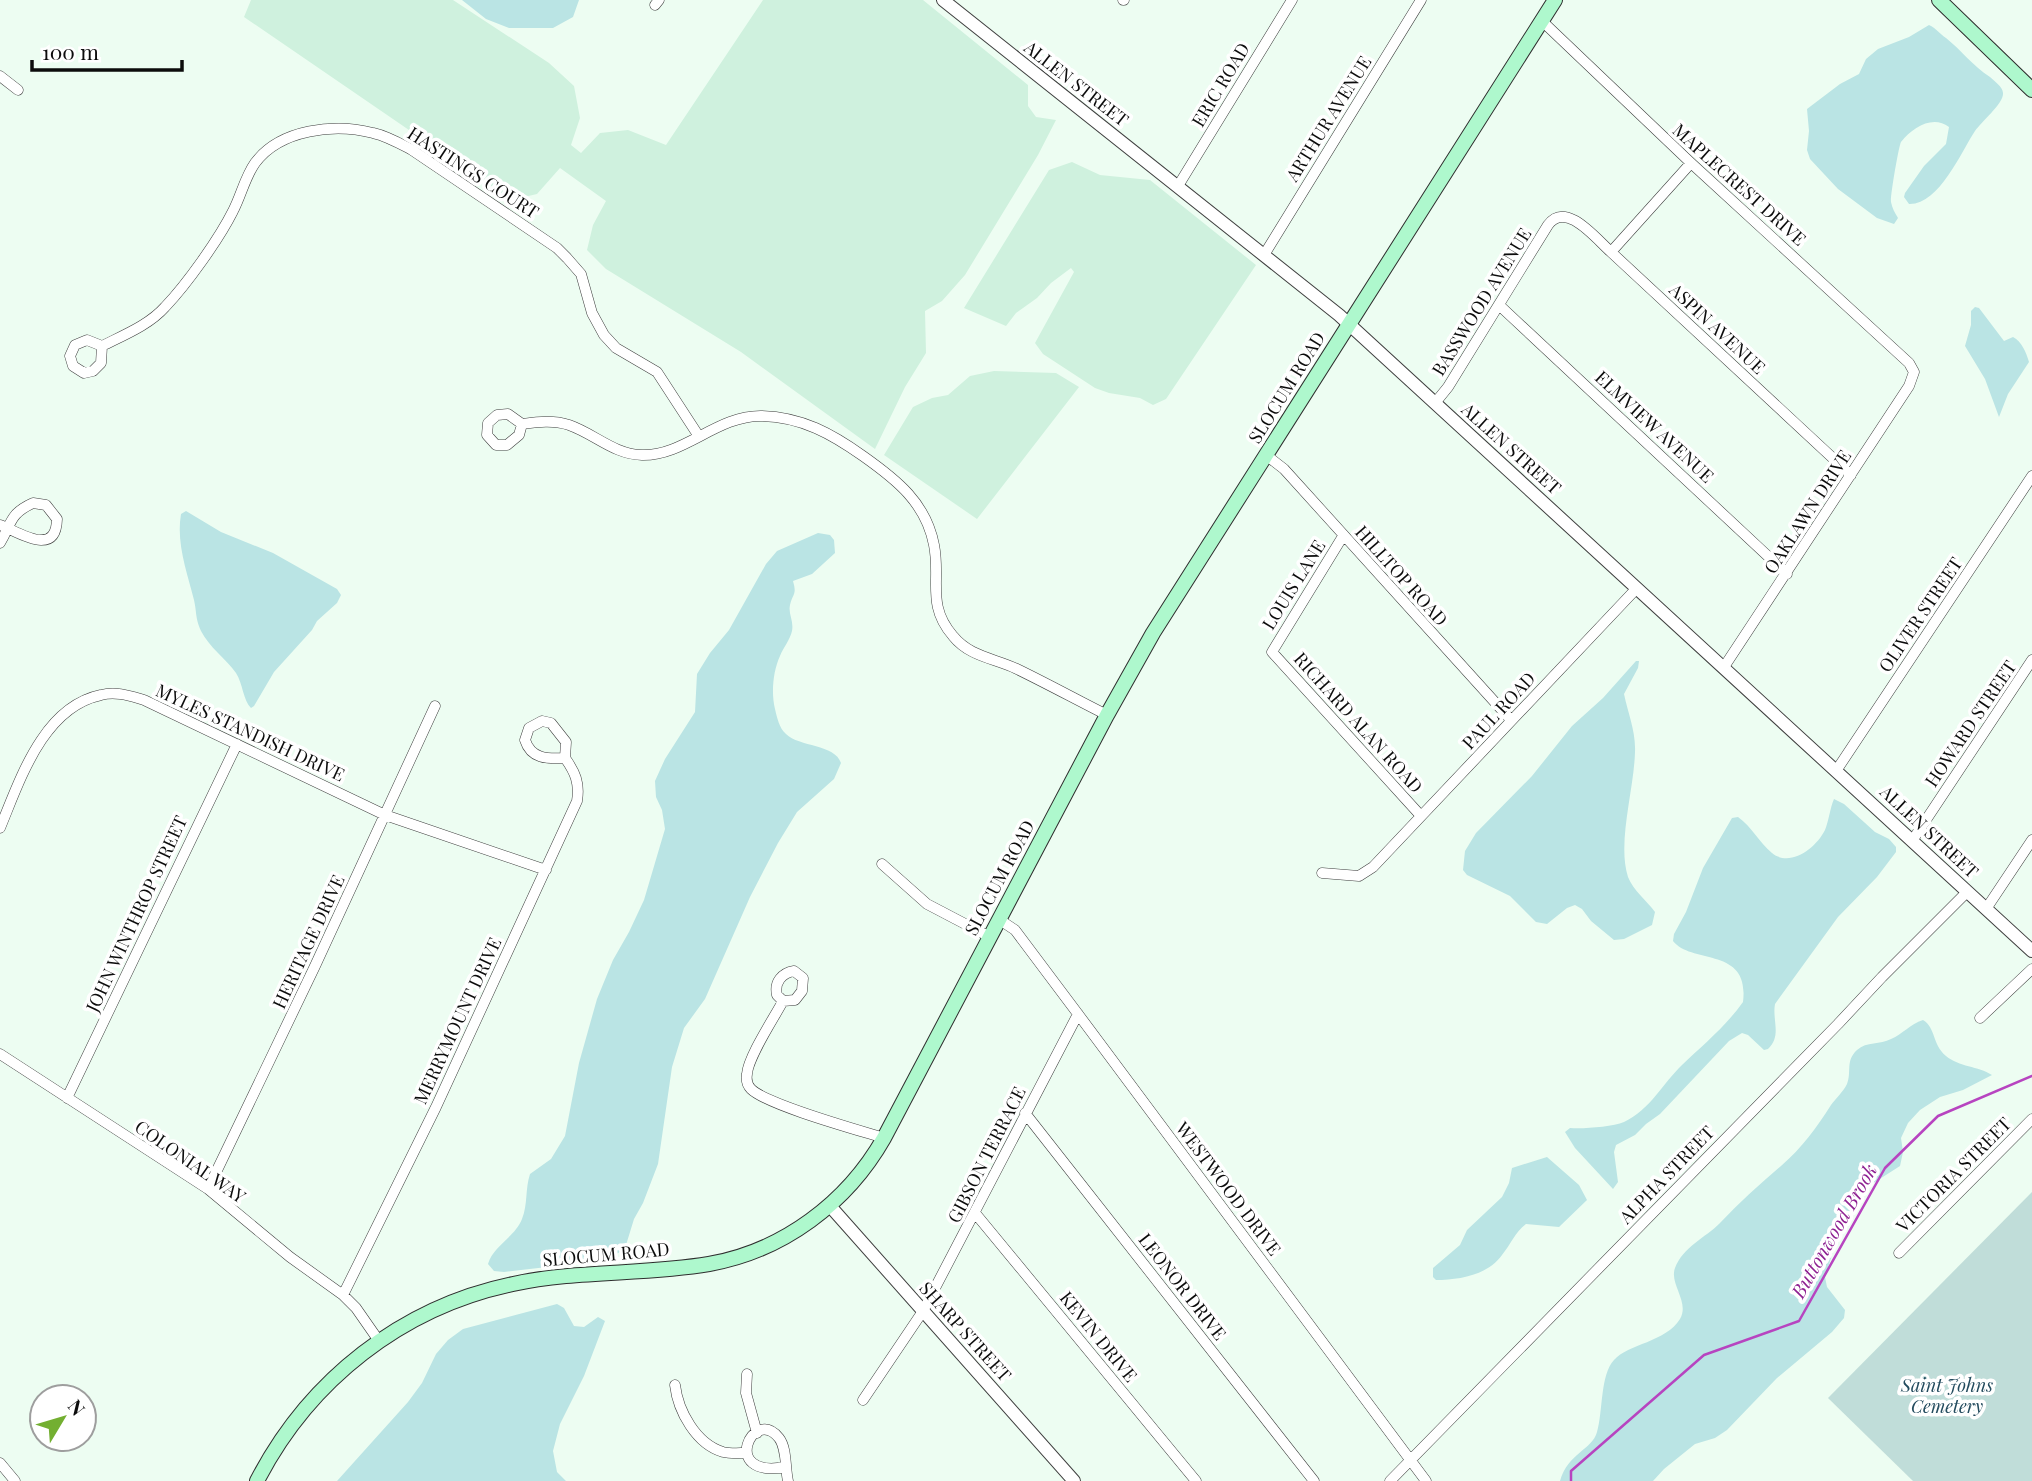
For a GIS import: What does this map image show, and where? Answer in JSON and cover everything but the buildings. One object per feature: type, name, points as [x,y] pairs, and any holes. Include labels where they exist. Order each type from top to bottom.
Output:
[{"type":"main road","name":"SLOCUM ROAD","points":[[257,1481],[279,1443],[315,1396],[347,1365],[379,1341],[439,1307],[505,1285],[550,1278],[696,1266],[736,1258],[782,1238],[830,1206],[859,1176],[884,1138],[1153,632],[1555,0]]},
{"type":"main road","points":[[1939,0],[2032,90]]},
{"type":"street","name":"ERIC ROAD","points":[[1178,186],[1292,0]]},
{"type":"street","name":"ARTHUR AVENUE","points":[[1264,255],[1421,0]]},
{"type":"street","name":"ALLEN STREET","points":[[949,2],[1349,324],[2032,951]]},
{"type":"street","name":"MAPLECREST DRIVE","points":[[1542,21],[1691,163],[1909,363],[1914,372]]},
{"type":"street","points":[[0,76],[18,90]]},
{"type":"street","name":"HASTINGS COURT","points":[[102,346],[153,318],[171,301],[224,226],[234,210],[251,169],[265,152],[281,142],[311,132],[337,129],[365,131],[389,138],[412,150],[557,248],[581,274],[592,313],[604,335],[621,351],[657,372],[698,435]]},
{"type":"street","points":[[1611,252],[1691,163]]},
{"type":"street","name":"ASPIN AVENUE","points":[[1556,217],[1564,216],[1577,222],[1851,475]]},
{"type":"street","name":"BASSWOOD AVENUE","points":[[1435,403],[1448,387],[1548,225],[1556,217]]},
{"type":"street","name":"ELMVIEW AVENUE","points":[[1499,305],[1787,574]]},
{"type":"street","name":"OAKLAWN DRIVE","points":[[1724,667],[1911,383],[1914,372]]},
{"type":"street","points":[[522,424],[547,421],[567,424],[611,448],[643,455],[672,449],[737,419],[762,416],[806,424],[842,441],[903,486],[924,516],[935,551],[937,610],[959,642],[978,655],[1019,670],[1107,715]]},
{"type":"street","name":"HILLTOP ROAD","points":[[1266,455],[1284,469],[1511,720]]},
{"type":"street","name":"OLIVER STREET","points":[[1836,771],[2032,476]]},
{"type":"street","points":[[0,543],[4,527],[14,514],[33,503],[46,505],[57,519],[54,532],[42,539],[23,537],[4,527]]},
{"type":"street","name":"LOUIS LANE","points":[[1272,652],[1343,536]]},
{"type":"street","name":"PAUL ROAD","points":[[1322,873],[1360,876],[1384,857],[1637,588]]},
{"type":"street","name":"RICHARD ALAN ROAD","points":[[1272,652],[1421,816]]},
{"type":"street","name":"HOWARD STREET","points":[[1912,841],[2032,660]]},
{"type":"street","name":"MYLES STANDISH DRIVE","points":[[0,828],[42,739],[62,717],[93,697],[114,694],[144,700],[385,815],[546,870]]},
{"type":"street","name":"HERITAGE DRIVE","points":[[208,1189],[435,706]]},
{"type":"street","name":"MERRYMOUNT DRIVE","points":[[343,1295],[436,1107],[570,818],[579,793],[576,775],[565,758],[566,741],[551,723],[538,722],[529,728],[525,740],[532,752],[546,758],[565,758]]},
{"type":"street","name":"JOHN WINTHROP STREET","points":[[67,1098],[237,744]]},
{"type":"street","points":[[1986,909],[2032,840]]},
{"type":"street","points":[[882,864],[927,904],[990,937]]},
{"type":"street","name":"ALPHA STREET","points":[[1390,1481],[1967,892]]},
{"type":"street","name":"WESTWOOD DRIVE","points":[[1000,920],[1015,930],[1426,1481]]},
{"type":"street","points":[[1980,1018],[2032,969]]},
{"type":"street","points":[[783,1001],[750,1063],[747,1081],[753,1091],[884,1138]]},
{"type":"street","name":"GIBSON TERRACE","points":[[863,1400],[923,1311],[1078,1014]]},
{"type":"street","name":"COLONIAL WAY","points":[[0,1054],[208,1189],[290,1258],[343,1295],[356,1308],[379,1341]]},
{"type":"street","name":"LEONOR DRIVE","points":[[1025,1113],[1314,1481]]},
{"type":"street","name":"VICTORIA STREET","points":[[1899,1253],[2032,1119]]},
{"type":"street","name":"SHARP STREET","points":[[830,1206],[1074,1481]]},
{"type":"street","name":"KEVIN DRIVE","points":[[975,1213],[1196,1481]]},
{"type":"street","points":[[747,1374],[746,1393],[757,1433]]},
{"type":"street","points":[[675,1385],[682,1413],[703,1439],[721,1451],[746,1453]]},
{"type":"street","points":[[785,1467],[764,1468],[752,1461],[746,1453],[747,1441],[757,1433],[766,1431],[778,1437],[783,1447],[788,1481]]},
{"type":"street","points":[[0,1463],[15,1481]]},
{"type":"green space","points":[[251,0],[453,0],[549,63],[574,86],[580,118],[571,145],[581,153],[600,133],[628,130],[666,145],[763,0],[923,0],[1028,85],[1028,106],[1036,117],[1056,120],[1038,155],[965,275],[942,301],[925,311],[926,353],[905,387],[875,449],[741,352],[606,269],[587,250],[593,225],[606,201],[560,168],[537,194],[511,200],[244,17]]},
{"type":"green space","points":[[1072,162],[1100,175],[1150,180],[1256,265],[1166,399],[1153,405],[1140,398],[1095,388],[1043,354],[1035,343],[1074,272],[1071,268],[1016,313],[1006,326],[964,308],[1049,170]]},
{"type":"green space","points":[[994,371],[1056,373],[1079,387],[977,519],[884,455],[913,407],[932,398],[948,395],[970,376]]},
{"type":"green space","name":"Saint Johns Cemetery","points":[[2032,1192],[2032,1481],[1913,1481],[1828,1398]]},
{"type":"shaded area","points":[[462,0],[579,0],[573,17],[553,28],[509,28],[486,19]]},
{"type":"shaded area","points":[[1929,25],[1998,84],[2003,91],[2002,97],[1975,131],[1948,176],[1930,196],[1920,202],[1909,204],[1904,197],[1905,193],[1924,166],[1946,144],[1949,127],[1936,122],[1924,124],[1901,142],[1891,198],[1898,218],[1894,224],[1877,218],[1838,189],[1810,159],[1807,150],[1807,109],[1840,84],[1859,74],[1866,59],[1878,49],[1909,37]]},
{"type":"shaded area","points":[[1975,307],[1979,308],[2004,341],[2013,337],[2019,342],[2029,362],[2008,394],[1999,417],[1985,379],[1965,346],[1971,325],[1971,311]]},
{"type":"shaded area","points":[[186,511],[221,532],[273,553],[337,589],[341,595],[337,603],[317,621],[274,672],[251,708],[236,673],[208,642],[199,626],[181,547],[181,514]]},
{"type":"shaded area","points":[[818,533],[830,535],[834,540],[835,553],[812,574],[793,581],[795,592],[790,608],[792,631],[776,668],[773,696],[779,722],[786,734],[832,752],[837,757],[841,763],[834,779],[797,812],[778,843],[750,897],[705,999],[684,1028],[672,1067],[658,1164],[634,1219],[626,1245],[609,1258],[588,1257],[573,1264],[494,1271],[488,1264],[491,1258],[522,1219],[530,1174],[551,1159],[565,1136],[579,1063],[597,999],[613,960],[644,900],[665,829],[662,810],[656,797],[655,781],[665,759],[695,712],[697,674],[729,630],[766,564],[777,551]]},
{"type":"shaded area","points":[[1636,661],[1639,661],[1638,668],[1624,694],[1635,745],[1625,833],[1625,863],[1630,882],[1655,912],[1652,925],[1624,939],[1614,940],[1575,905],[1547,924],[1536,922],[1510,896],[1467,875],[1463,870],[1465,851],[1476,833],[1532,776],[1572,726],[1603,698]]},
{"type":"shaded area","points":[[1834,799],[1844,804],[1875,832],[1889,839],[1896,847],[1896,852],[1877,877],[1838,917],[1775,1004],[1776,1033],[1768,1049],[1764,1050],[1742,1033],[1729,1041],[1660,1114],[1635,1135],[1616,1145],[1614,1152],[1618,1182],[1613,1189],[1575,1148],[1565,1132],[1570,1128],[1612,1125],[1633,1117],[1722,1027],[1743,1002],[1743,984],[1738,972],[1729,964],[1693,953],[1673,941],[1703,868],[1732,818],[1738,817],[1772,853],[1787,858],[1802,854],[1821,837]]},
{"type":"shaded area","points":[[1923,1020],[1930,1027],[1938,1046],[1946,1056],[1992,1075],[1963,1090],[1940,1097],[1920,1110],[1908,1123],[1901,1138],[1903,1152],[1900,1166],[1864,1189],[1837,1239],[1825,1277],[1827,1287],[1845,1310],[1844,1318],[1832,1332],[1777,1378],[1727,1430],[1715,1438],[1695,1444],[1653,1481],[1560,1481],[1568,1464],[1590,1443],[1597,1432],[1606,1375],[1614,1360],[1628,1350],[1666,1333],[1680,1319],[1683,1306],[1674,1274],[1683,1254],[1720,1223],[1802,1145],[1845,1087],[1851,1058],[1857,1050],[1865,1045],[1891,1039]]},
{"type":"shaded area","points":[[1547,1157],[1579,1185],[1587,1200],[1559,1227],[1526,1224],[1496,1262],[1481,1272],[1454,1279],[1436,1280],[1433,1277],[1433,1268],[1460,1245],[1467,1230],[1502,1197],[1512,1168]]},
{"type":"shaded area","points":[[557,1304],[564,1308],[574,1326],[584,1327],[598,1317],[605,1321],[584,1376],[560,1424],[553,1451],[557,1472],[566,1481],[337,1481],[408,1402],[422,1383],[436,1354],[448,1340],[463,1329]]},
{"type":"waterway","name":"Buttonwood Brook","points":[[1571,1481],[1571,1471],[1704,1355],[1799,1321],[1885,1168],[1938,1116],[2032,1076]]}]
